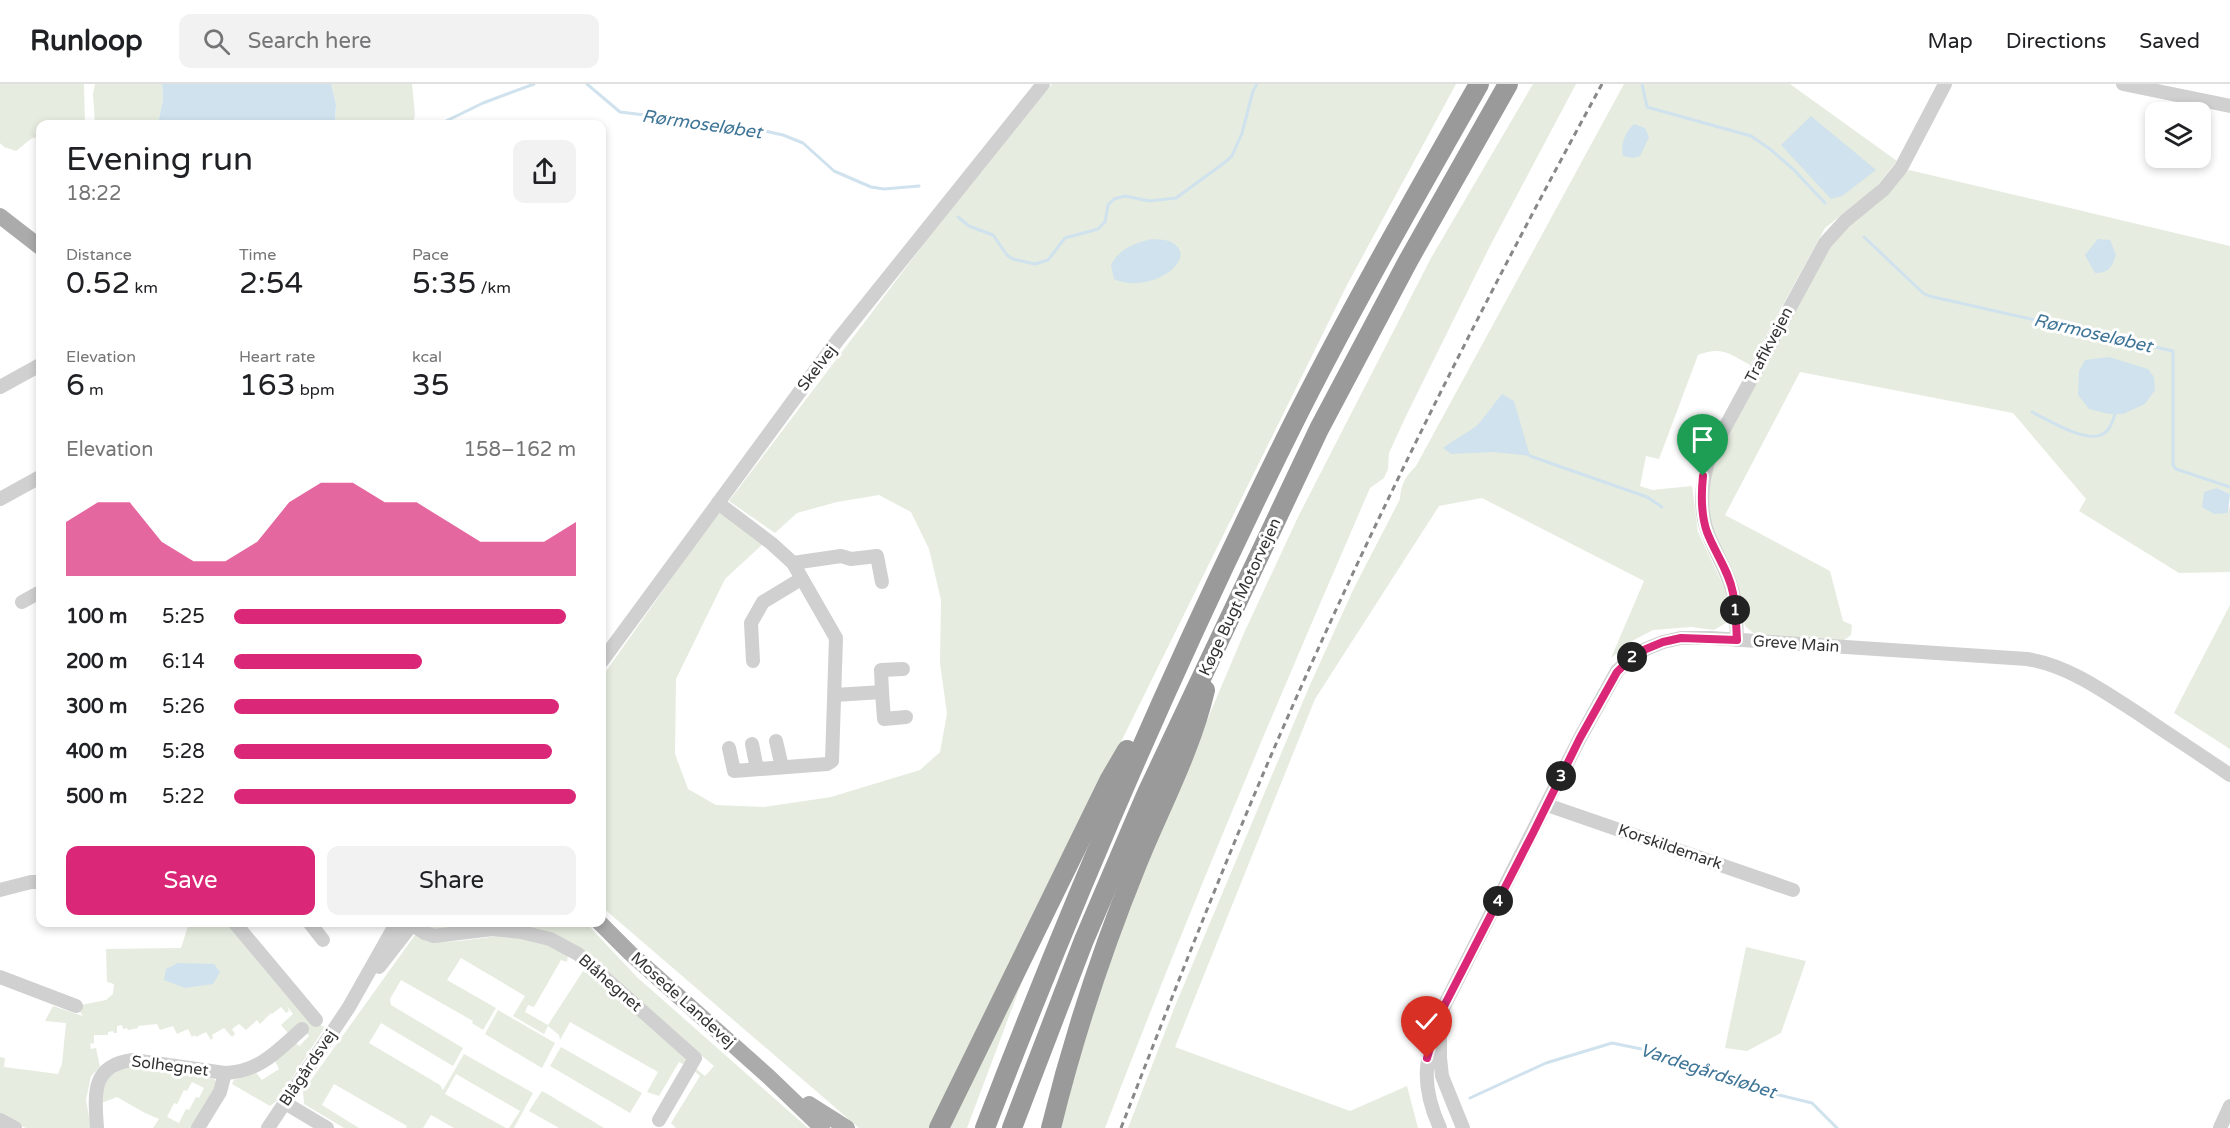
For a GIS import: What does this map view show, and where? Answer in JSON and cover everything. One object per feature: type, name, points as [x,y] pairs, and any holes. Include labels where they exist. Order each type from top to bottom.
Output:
[{"type":"highway","name":"Køge Bugt Motorvejen","points":[[985,1128],[1048,963],[1130,770],[1178,665],[1293,425],[1387,246],[1479,84]]},
{"type":"highway","name":"Køge Bugt Motorvejen","points":[[1012,1128],[1107,887],[1147,793],[1319,429],[1408,261],[1508,84]]},
{"type":"highway","points":[[1051,1128],[1069,1056],[1093,980],[1136,865],[1199,718],[1216,648]]},
{"type":"highway","points":[[939,1128],[1110,779],[1178,665]]},
{"type":"main road","points":[[0,216],[36,244]]},
{"type":"main road","name":"Mosede Landevej","points":[[604,927],[822,1128]]},
{"type":"main road","name":"Mosede Landevej","points":[[769,1077],[847,1128]]},
{"type":"street","name":"Skelvej","points":[[606,656],[837,341],[1043,84]]},
{"type":"street","name":"Trafikvejen","points":[[1737,640],[1733,593],[1704,519],[1701,497],[1703,476],[1710,455],[1825,243],[1845,221],[1883,190],[1901,168],[1944,84]]},
{"type":"street","points":[[2123,84],[2230,106]]},
{"type":"street","points":[[0,387],[36,367]]},
{"type":"street","points":[[0,499],[36,479]]},
{"type":"street","points":[[718,503],[771,543],[793,563],[822,609],[836,638],[832,760],[827,764],[734,771],[729,748]]},
{"type":"street","points":[[793,563],[842,555],[851,559],[877,556],[882,582]]},
{"type":"street","points":[[753,661],[751,623],[763,602],[801,579]]},
{"type":"street","points":[[22,602],[36,594]]},
{"type":"street","name":"Greve Main","points":[[1440,1128],[1426,1080],[1427,1058],[1440,1014],[1580,738],[1617,672],[1630,659],[1654,645],[1681,638],[1737,640],[2047,662],[2067,670],[2107,694],[2230,775]]},
{"type":"street","points":[[903,669],[881,670],[882,692],[884,719],[906,717]]},
{"type":"street","points":[[835,695],[882,692]]},
{"type":"street","points":[[776,741],[782,767]]},
{"type":"street","points":[[752,744],[757,769]]},
{"type":"street","name":"Korskildemark","points":[[1547,805],[1793,890]]},
{"type":"street","points":[[0,890],[36,882]]},
{"type":"street","points":[[238,927],[316,1020]]},
{"type":"street","points":[[313,927],[323,940]]},
{"type":"street","name":"Blågårdsvej","points":[[349,1007],[394,927]]},
{"type":"street","name":"Blågårdsvej","points":[[268,1128],[349,1007],[409,927]]},
{"type":"street","name":"Blåhegnet","points":[[416,927],[434,936],[493,929],[521,932],[550,939],[578,954],[695,1058],[659,1120]]},
{"type":"street","points":[[0,977],[76,1006]]},
{"type":"street","name":"Greve Main","points":[[1440,1014],[1442,1076],[1463,1128]]},
{"type":"street","name":"Solhegnet","points":[[97,1128],[94,1097],[96,1087],[100,1077],[122,1061],[133,1060],[225,1073],[238,1072],[256,1066],[302,1029]]},
{"type":"street","name":"Solhegnet","points":[[198,1128],[220,1092],[225,1073]]},
{"type":"street","points":[[285,1103],[327,1128]]},
{"type":"street","points":[[2220,1128],[2230,1106]]},
{"type":"street","points":[[0,1120],[15,1128]]},
{"type":"shaded area","points":[[0,84],[84,84],[85,120],[36,120],[36,138],[32,138],[16,151],[0,143]]},
{"type":"shaded area","points":[[95,84],[162,84],[163,99],[159,120],[95,120],[93,94]]},
{"type":"shaded area","points":[[331,84],[412,84],[415,116],[414,120],[335,120],[336,104]]},
{"type":"shaded area","points":[[1052,84],[1456,84],[1347,285],[930,1128],[859,1128],[606,910],[606,671],[719,511],[764,543],[725,579],[676,679],[675,754],[688,789],[716,805],[764,807],[831,797],[920,770],[940,752],[947,714],[940,663],[941,600],[929,549],[911,512],[879,495],[837,502],[797,513],[775,533],[729,501],[929,237]]},
{"type":"shaded area","points":[[1533,84],[1576,84],[1490,246],[1406,416],[1389,453],[1388,469],[1384,478],[1370,488],[1234,806],[1105,1128],[1059,1128],[1073,1070],[1133,895],[1244,633],[1298,517],[1431,258]]},
{"type":"shaded area","points":[[1624,84],[1790,84],[1897,161],[1875,188],[1825,228],[1750,365],[1719,351],[1698,355],[1659,459],[1646,456],[1640,486],[1652,490],[1692,486],[1698,532],[1726,591],[1726,623],[1714,630],[1691,627],[1653,630],[1632,641],[1611,658],[1644,581],[1482,498],[1439,506],[1315,699],[1175,1047],[1350,1111],[1407,1086],[1418,1128],[1128,1128],[1175,1006],[1309,687],[1354,588],[1400,499],[1404,481],[1416,466]]},
{"type":"shaded area","points":[[1909,170],[2230,246],[2230,494],[2217,488],[2228,513],[2230,505],[2230,572],[2179,573],[2079,511],[2086,499],[2013,413],[1800,372],[1725,515],[1830,571],[1843,621],[1852,625],[1851,635],[1843,641],[1757,636],[1745,626],[1736,584],[1711,521],[1705,497],[1708,473],[1825,251],[1846,225],[1877,204]]},
{"type":"shaded area","points":[[2230,605],[2230,749],[2174,713]]},
{"type":"shaded area","points":[[188,927],[231,927],[315,1023],[325,1027],[278,1100],[270,1106],[232,1084],[234,1080],[256,1073],[262,1080],[279,1069],[274,1059],[295,1042],[299,1046],[309,1036],[301,1024],[288,1033],[281,1025],[293,1014],[287,1006],[289,1011],[286,1013],[281,1007],[260,1024],[257,1020],[246,1030],[239,1024],[232,1029],[235,1034],[232,1037],[224,1028],[212,1035],[211,1040],[206,1032],[192,1037],[188,1029],[177,1034],[173,1026],[160,1030],[157,1024],[138,1026],[138,1028],[128,1030],[123,1029],[122,1025],[117,1026],[117,1033],[113,1031],[108,1032],[108,1035],[94,1035],[94,1043],[90,1044],[91,1049],[96,1048],[100,1067],[91,1076],[86,1100],[91,1128],[26,1128],[0,1115],[0,1057],[5,1058],[4,1067],[58,1074],[62,1064],[66,1023],[45,1021],[53,1006],[83,1016],[76,1006],[106,1000],[113,994],[114,984],[107,982],[106,949],[181,948]]},
{"type":"shaded area","points":[[427,927],[590,927],[638,978],[808,1128],[676,1128],[671,1123],[700,1076],[693,1070],[695,1068],[705,1076],[714,1066],[642,1005],[592,958],[547,934],[436,932]]},
{"type":"shaded area","points":[[1040,934],[967,1128],[945,1128]]},
{"type":"shaded area","points":[[415,935],[438,941],[462,941],[518,935],[568,954],[567,962],[561,960],[534,1007],[528,1005],[525,1012],[548,1025],[583,971],[606,984],[686,1057],[688,1062],[685,1065],[679,1062],[659,1096],[647,1092],[658,1072],[570,1022],[560,1040],[559,1035],[548,1026],[544,1034],[513,1016],[525,996],[461,958],[447,980],[496,1008],[483,1030],[472,1023],[473,1021],[401,980],[390,999],[391,1005],[463,1048],[453,1066],[381,1023],[369,1043],[440,1085],[443,1090],[464,1054],[533,1093],[514,1128],[509,1128],[520,1111],[456,1074],[445,1094],[506,1128],[454,1128],[431,1115],[423,1128],[406,1128],[407,1126],[334,1084],[322,1105],[359,1128],[344,1128],[304,1104],[303,1091]]},
{"type":"shaded area","points":[[1746,947],[1806,961],[1781,1033],[1747,1051],[1725,1048]]},
{"type":"shaded area","points":[[498,1010],[555,1043],[542,1068],[485,1034]]},
{"type":"shaded area","points":[[561,1047],[642,1093],[630,1113],[550,1066]]},
{"type":"shaded area","points":[[136,1066],[214,1079],[219,1084],[192,1128],[153,1128],[159,1119],[117,1097],[99,1104],[107,1078],[124,1067]],"holes":[[[192,1082],[204,1088],[189,1110],[186,1109],[179,1123],[167,1117],[174,1103],[177,1104],[184,1090],[187,1091]]]},
{"type":"shaded area","points":[[542,1091],[604,1128],[559,1128],[529,1111]]},
{"type":"water","points":[[162,84],[331,84],[336,104],[335,120],[159,120],[163,99]]},
{"type":"water","points":[[1811,116],[1876,170],[1842,196],[1831,199],[1781,145]]},
{"type":"water","points":[[1634,124],[1645,128],[1649,137],[1640,156],[1633,158],[1623,156],[1622,147],[1626,135]]},
{"type":"water","points":[[1152,239],[1169,241],[1179,249],[1180,257],[1176,265],[1168,273],[1142,283],[1128,283],[1114,279],[1111,265],[1119,254],[1134,245]]},
{"type":"water","points":[[2098,239],[2110,240],[2116,255],[2109,268],[2104,272],[2095,273],[2085,255]]},
{"type":"water","points":[[2109,357],[2148,369],[2154,377],[2155,390],[2145,404],[2123,414],[2109,414],[2089,409],[2078,395],[2079,371],[2085,360]]},
{"type":"water","points":[[1502,394],[1514,401],[1530,456],[1493,452],[1451,454],[1443,448],[1478,425]]},
{"type":"water","points":[[2217,488],[2230,494],[2228,513],[2214,514],[2202,507],[2204,492]]},
{"type":"water","points":[[178,963],[214,964],[220,972],[213,984],[185,988],[164,980],[166,969]]},
{"type":"waterway","name":"Rørmoseløbet","points":[[448,120],[483,103],[534,84]]},
{"type":"waterway","name":"Rørmoseløbet","points":[[587,84],[620,112],[751,128],[783,135],[803,143],[834,171],[871,187],[884,189],[919,186]]},
{"type":"waterway","name":"Rørmoseløbet","points":[[958,217],[969,226],[993,235],[1007,255],[1013,259],[1035,264],[1048,260],[1065,238],[1098,229],[1105,222],[1108,205],[1114,199],[1125,196],[1149,201],[1176,198],[1224,163],[1232,156],[1242,133],[1257,84]]},
{"type":"waterway","name":"Rørmoseløbet","points":[[1642,84],[1647,107],[1751,136],[1793,169],[1825,203]]},
{"type":"waterway","name":"Rørmoseløbet","points":[[1864,237],[1923,293],[1929,296],[2173,351],[2173,465],[2176,469],[2230,487]]},
{"type":"waterway","points":[[2032,412],[2068,430],[2087,436],[2096,436],[2108,431],[2115,414]]},
{"type":"waterway","points":[[1530,456],[1647,497],[1662,507]]},
{"type":"waterway","name":"Vardegårdsløbet","points":[[1470,1098],[1546,1063],[1612,1043],[1661,1053],[1750,1088],[1812,1103],[1837,1128]]},
{"type":"railway","points":[[1121,1128],[1238,834],[1354,571],[1474,325],[1602,84]]},
{"type":"route","points":[[1427,1058],[1440,1014],[1580,738],[1617,672],[1630,659],[1663,642],[1681,638],[1737,640],[1733,593],[1704,519],[1701,497],[1703,476]]}]
